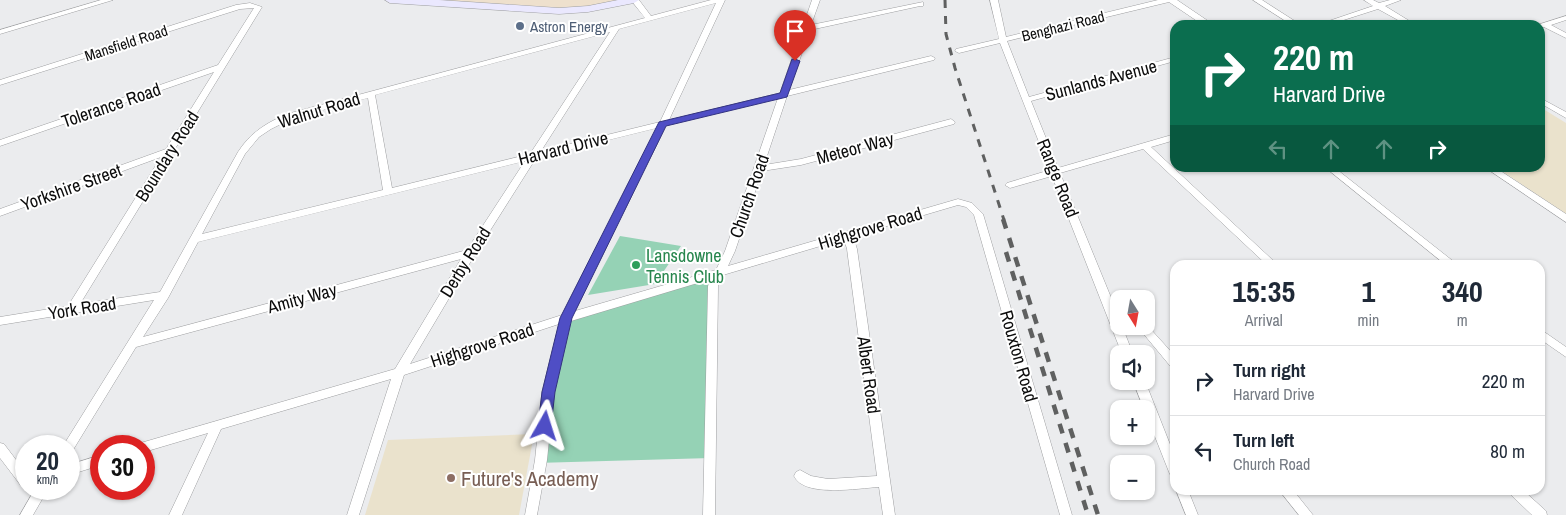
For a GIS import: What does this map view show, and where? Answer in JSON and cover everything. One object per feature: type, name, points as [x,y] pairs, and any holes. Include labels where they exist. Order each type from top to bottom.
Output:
[{"type":"main road","points":[[390,0],[559,11],[588,9],[634,0]]},
{"type":"street","points":[[0,32],[109,0]]},
{"type":"street","points":[[634,0],[650,19]]},
{"type":"street","points":[[532,515],[541,460],[548,392],[566,318],[662,124],[720,0]]},
{"type":"street","name":"Walnut Road","points":[[76,435],[164,295],[196,240],[240,154],[250,140],[260,131],[290,116],[720,0]]},
{"type":"street","name":"Church Road","points":[[709,515],[714,286],[717,274],[730,251],[816,0]]},
{"type":"street","name":"Range Road","points":[[994,0],[1003,41],[1110,300]]},
{"type":"street","name":"Benghazi Road","points":[[959,51],[1167,0]]},
{"type":"street","points":[[1172,0],[1201,20]]},
{"type":"street","points":[[1257,0],[1289,20]]},
{"type":"street","points":[[1368,0],[1404,20]]},
{"type":"street","points":[[1338,20],[1397,0]]},
{"type":"street","points":[[807,28],[920,4]]},
{"type":"street","name":"Boundary Road","points":[[72,309],[257,11],[258,7],[252,6]]},
{"type":"street","name":"Mansfield Road","points":[[0,83],[239,7],[252,6]]},
{"type":"street","points":[[1545,24],[1566,18]]},
{"type":"street","points":[[1545,26],[1566,36]]},
{"type":"street","name":"Derby Road","points":[[353,515],[399,372],[470,253],[616,28]]},
{"type":"street","name":"Harvard Drive","points":[[196,240],[536,154],[931,58]]},
{"type":"street","name":"Sunlands Avenue","points":[[1026,100],[1170,61]]},
{"type":"street","name":"Tolerance Road","points":[[0,143],[221,67]]},
{"type":"street","points":[[371,94],[388,192]]},
{"type":"street","points":[[1545,103],[1566,115]]},
{"type":"street","name":"Meteor Way","points":[[758,169],[801,162],[951,122]]},
{"type":"street","points":[[1010,185],[1170,138]]},
{"type":"street","points":[[1145,146],[1170,169]]},
{"type":"street","name":"Yorkshire Street","points":[[0,213],[171,150]]},
{"type":"street","points":[[1173,172],[1268,260]]},
{"type":"street","points":[[1335,172],[1447,260]]},
{"type":"street","points":[[1496,172],[1566,219]]},
{"type":"street","name":"Highgrove Road","points":[[155,444],[399,372],[566,318],[848,234],[953,203],[964,203]]},
{"type":"street","name":"Rouxton Road","points":[[964,203],[974,208],[978,214],[1066,515]]},
{"type":"street","name":"Albert Road","points":[[848,234],[852,249],[889,515]]},
{"type":"street","name":"Amity Way","points":[[133,344],[470,253]]},
{"type":"street","name":"York Road","points":[[0,321],[164,295]]},
{"type":"street","points":[[1150,335],[1170,358]]},
{"type":"street","points":[[1545,337],[1566,353]]},
{"type":"street","points":[[1143,390],[1170,459]]},
{"type":"street","points":[[174,515],[218,424]]},
{"type":"street","points":[[0,448],[15,469]]},
{"type":"street","points":[[800,476],[819,484],[884,481]]},
{"type":"street","points":[[1184,495],[1192,515]]},
{"type":"street","points":[[1289,495],[1307,515]]},
{"type":"street","points":[[1519,495],[1541,515]]},
{"type":"street","points":[[26,515],[33,500]]},
{"type":"shaded area","points":[[399,0],[634,0],[568,11]]},
{"type":"shaded area","points":[[1545,110],[1566,123],[1566,214],[1503,172],[1545,172]]},
{"type":"shaded area","name":"Future's Academy","points":[[534,434],[519,515],[365,515],[388,440]]},
{"type":"green space","name":"Lansdowne Tennis Club","points":[[620,236],[681,246],[655,284],[588,295]]},
{"type":"green space","points":[[717,274],[711,458],[536,463],[561,319]]},
{"type":"railway","points":[[945,0],[946,34],[955,68],[1004,220]]},
{"type":"railway","points":[[1003,219],[1098,515]]},
{"type":"railway","points":[[1006,252],[1088,515]]},
{"type":"place","name":"Astron Energy","points":[[520,26]]},
{"type":"place","name":"Lansdowne Tennis Club","points":[[636,265]]},
{"type":"place","name":"Future's Academy","points":[[451,478]]},
{"type":"route","points":[[545,426],[548,392],[566,318],[662,124],[784,95],[795,61]]}]
